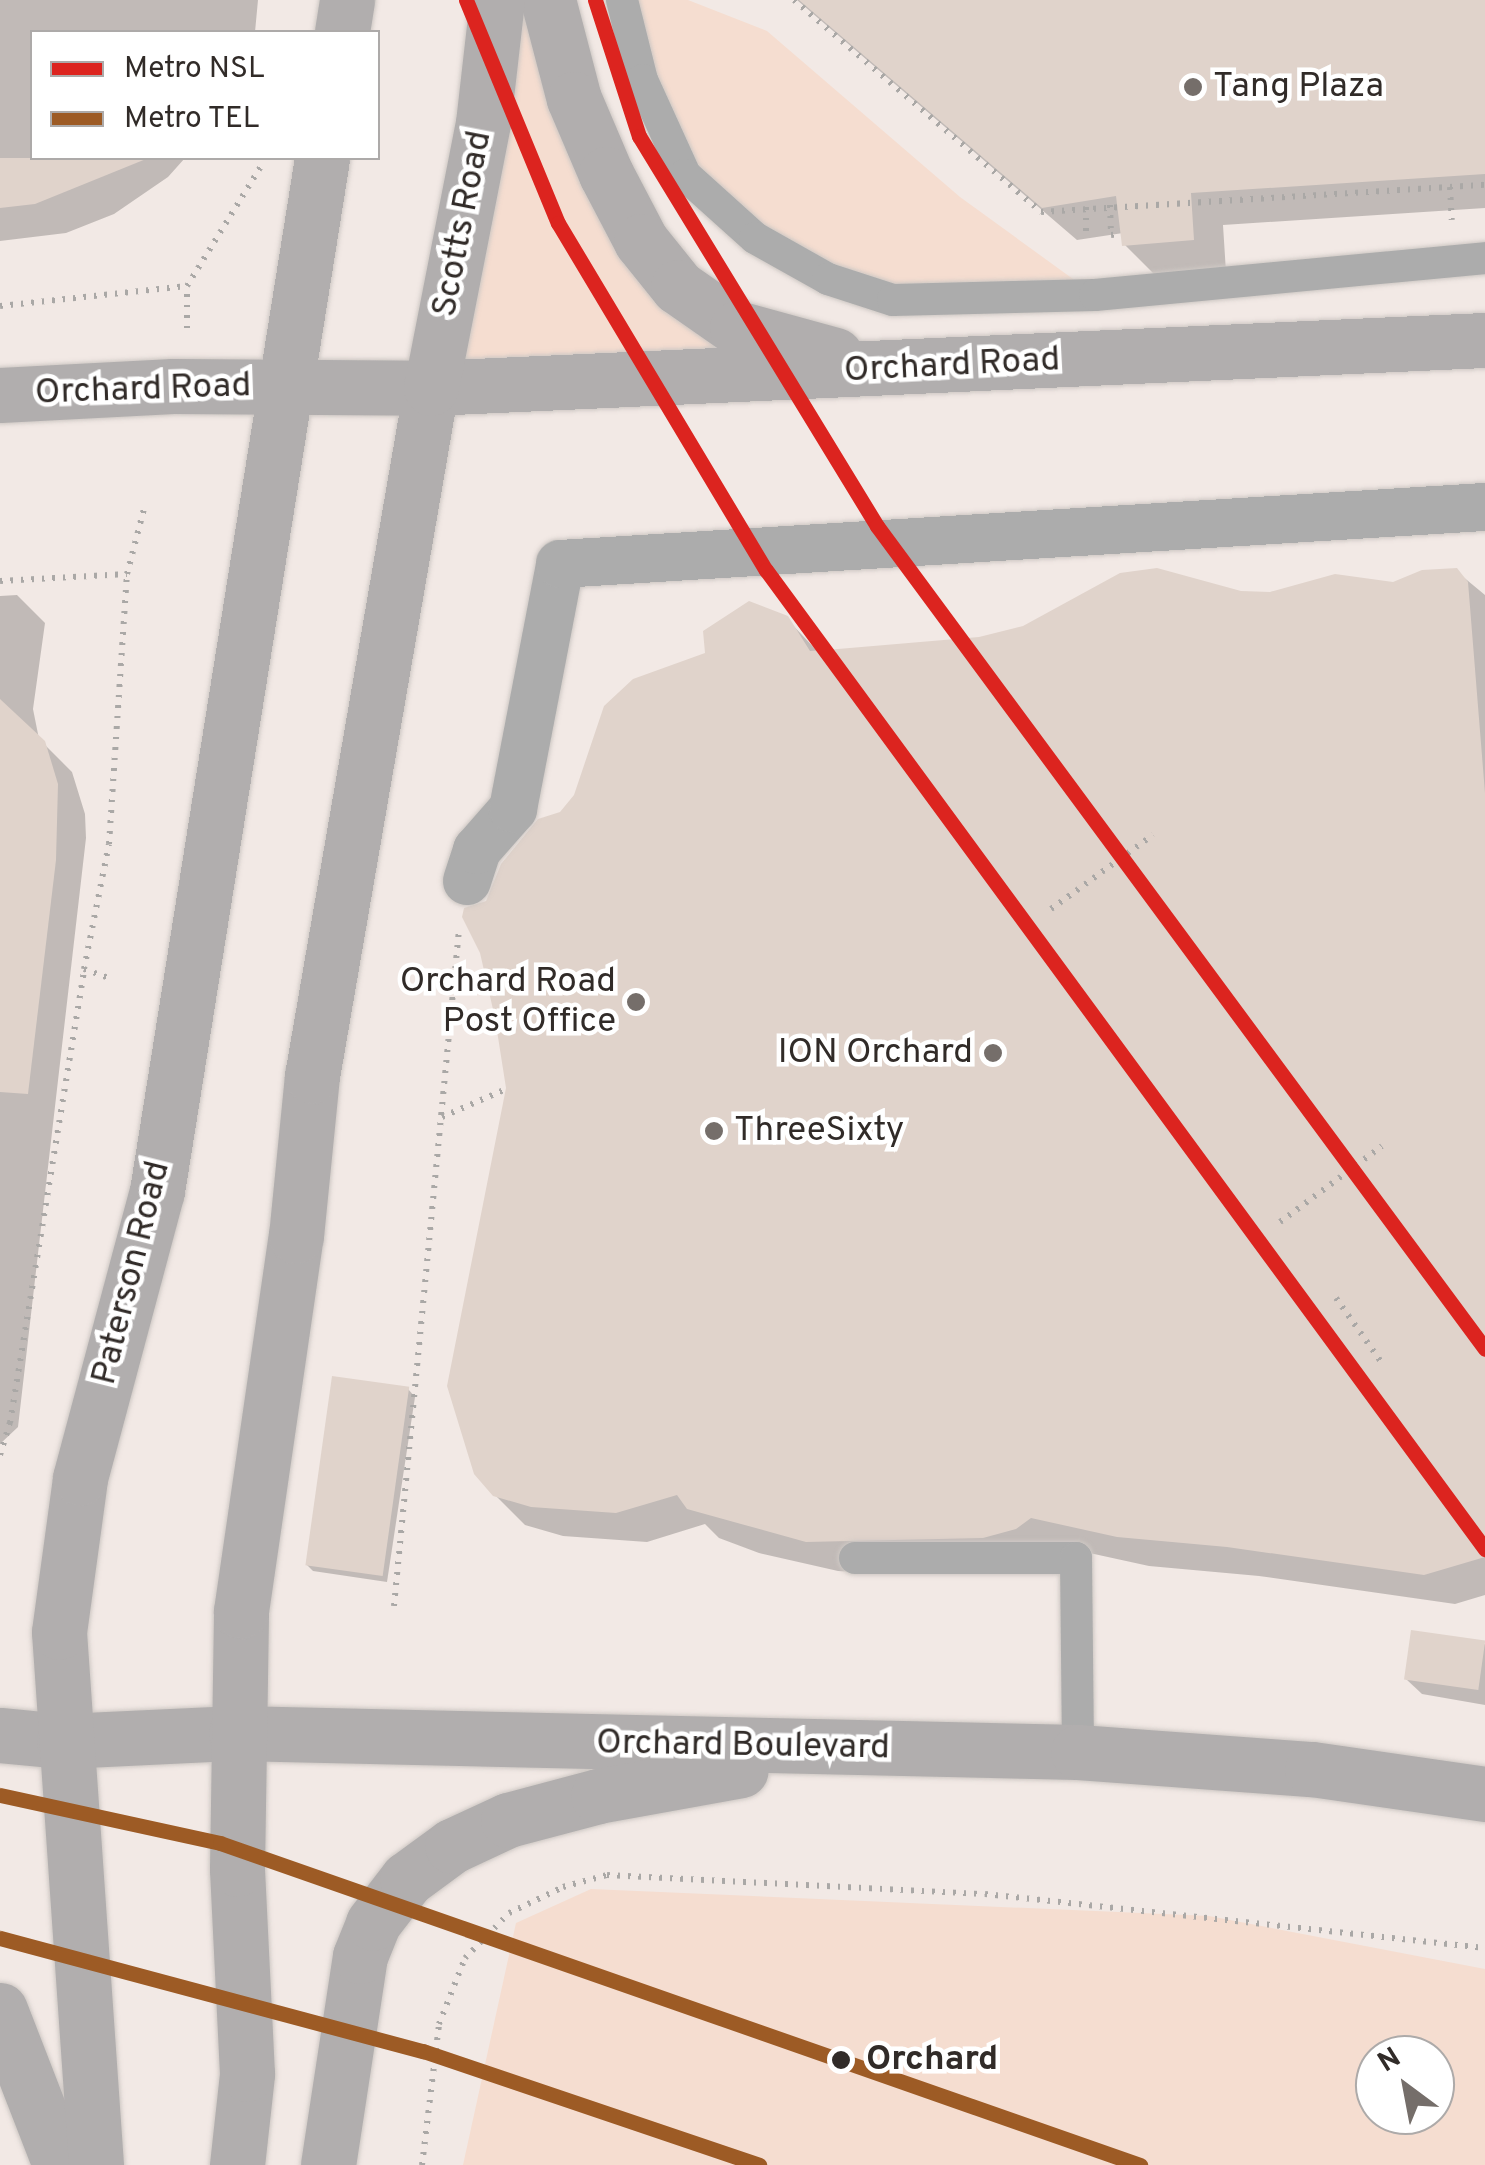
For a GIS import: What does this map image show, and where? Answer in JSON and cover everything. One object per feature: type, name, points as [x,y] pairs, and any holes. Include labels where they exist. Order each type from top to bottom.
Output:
[{"type":"main road","points":[[342,30],[347,0]]},
{"type":"main road","name":"Scotts Road","points":[[431,388],[483,124],[497,0]]},
{"type":"main road","points":[[548,0],[574,99],[606,174],[641,240],[678,288],[737,328],[886,369]]},
{"type":"main road","points":[[285,386],[322,160]]},
{"type":"main road","name":"Orchard Road","points":[[0,396],[173,386],[431,388],[1485,340]]},
{"type":"main road","name":"Paterson Road","points":[[96,2165],[59,1632],[80,1478],[157,1192],[285,386]]},
{"type":"main road","points":[[237,2165],[247,2074],[237,1869],[236,1733],[242,1612],[296,1236],[312,1076],[431,388]]},
{"type":"main road","name":"Orchard Boulevard","points":[[0,1735],[64,1741],[236,1733],[852,1750],[1078,1752],[1312,1769],[1485,1794]]},
{"type":"main road","points":[[328,2165],[360,1956],[374,1923],[407,1879],[452,1846],[508,1820],[598,1796],[852,1750]]},
{"type":"main road","points":[[0,2010],[60,2165]]},
{"type":"street","points":[[467,881],[477,850],[513,810],[560,564],[1485,507]]},
{"type":"lane","points":[[622,0],[642,80],[685,174],[755,238],[828,279],[892,300],[1095,295],[1485,258]]},
{"type":"lane","points":[[855,1558],[1076,1558],[1078,1752]]},
{"type":"path","points":[[794,0],[1041,212],[1485,185]]},
{"type":"path","points":[[187,328],[187,286],[265,160]]},
{"type":"path","points":[[1450,187],[1450,203]]},
{"type":"path","points":[[1110,205],[1111,235],[1120,234]]},
{"type":"path","points":[[1086,207],[1086,237]]},
{"type":"path","points":[[0,306],[187,286]]},
{"type":"path","points":[[0,1455],[10,1423],[84,969],[109,844],[127,574],[144,505]]},
{"type":"path","points":[[0,581],[127,574]]},
{"type":"path","points":[[1051,909],[1153,835]]},
{"type":"path","points":[[394,1606],[440,1117],[467,881]]},
{"type":"path","points":[[84,969],[112,979]]},
{"type":"path","points":[[440,1117],[506,1088]]},
{"type":"path","points":[[1280,1222],[1382,1146]]},
{"type":"path","points":[[1336,1298],[1384,1366]]},
{"type":"path","points":[[422,2165],[439,2024],[465,1958],[509,1913],[563,1887],[608,1875],[984,1894],[1485,1948]]},
{"type":"shaded area","points":[[497,0],[548,0],[678,287],[886,369],[431,388]]},
{"type":"shaded area","points":[[622,0],[688,0],[767,31],[960,197],[1095,295],[893,300],[828,279],[685,175]]},
{"type":"shaded area","points":[[591,1889],[1209,1916],[1485,1969],[1485,2165],[463,2165],[516,1923]]},
{"type":"building","name":"Tang Plaza","points":[[799,0],[1485,0],[1485,174],[1191,193],[1194,240],[1122,246],[1116,196],[1042,208]]},
{"type":"building","points":[[0,158],[144,160],[35,204],[0,208]]},
{"type":"building","name":"ION Orchard","points":[[1157,568],[1241,591],[1270,592],[1335,574],[1393,582],[1422,570],[1457,568],[1468,582],[1485,793],[1485,1557],[1424,1575],[1227,1547],[1117,1537],[1031,1518],[1016,1529],[983,1538],[806,1542],[687,1509],[677,1495],[616,1513],[531,1507],[493,1496],[474,1474],[447,1386],[506,1088],[480,953],[462,917],[464,908],[486,901],[501,864],[538,819],[560,812],[574,795],[604,706],[633,679],[705,653],[703,631],[749,601],[788,616],[810,651],[838,649],[979,637],[1023,626],[1120,573]]},
{"type":"building","points":[[0,699],[45,741],[58,784],[56,860],[28,1094],[0,1092]]},
{"type":"building","points":[[332,1376],[409,1387],[383,1576],[305,1565]]},
{"type":"building","points":[[1411,1630],[1485,1640],[1478,1690],[1404,1680]]},
{"type":"metro line","name":"NSL","points":[[466,0],[558,223],[766,570],[1485,1549]]},
{"type":"metro line","name":"NSL","points":[[595,0],[639,136],[877,526],[1485,1349]]},
{"type":"metro line","name":"TEL","points":[[0,1795],[220,1843],[1140,2165]]},
{"type":"metro line","name":"TEL","points":[[0,1938],[423,2051],[759,2165]]},
{"type":"place","name":"Tang Plaza","points":[[1193,87]]},
{"type":"place","name":"Orchard Road Post Office","points":[[636,1002]]},
{"type":"place","name":"ION Orchard","points":[[993,1053]]},
{"type":"place","name":"ThreeSixty","points":[[714,1131]]},
{"type":"place","name":"Orchard","points":[[841,2060]]}]
